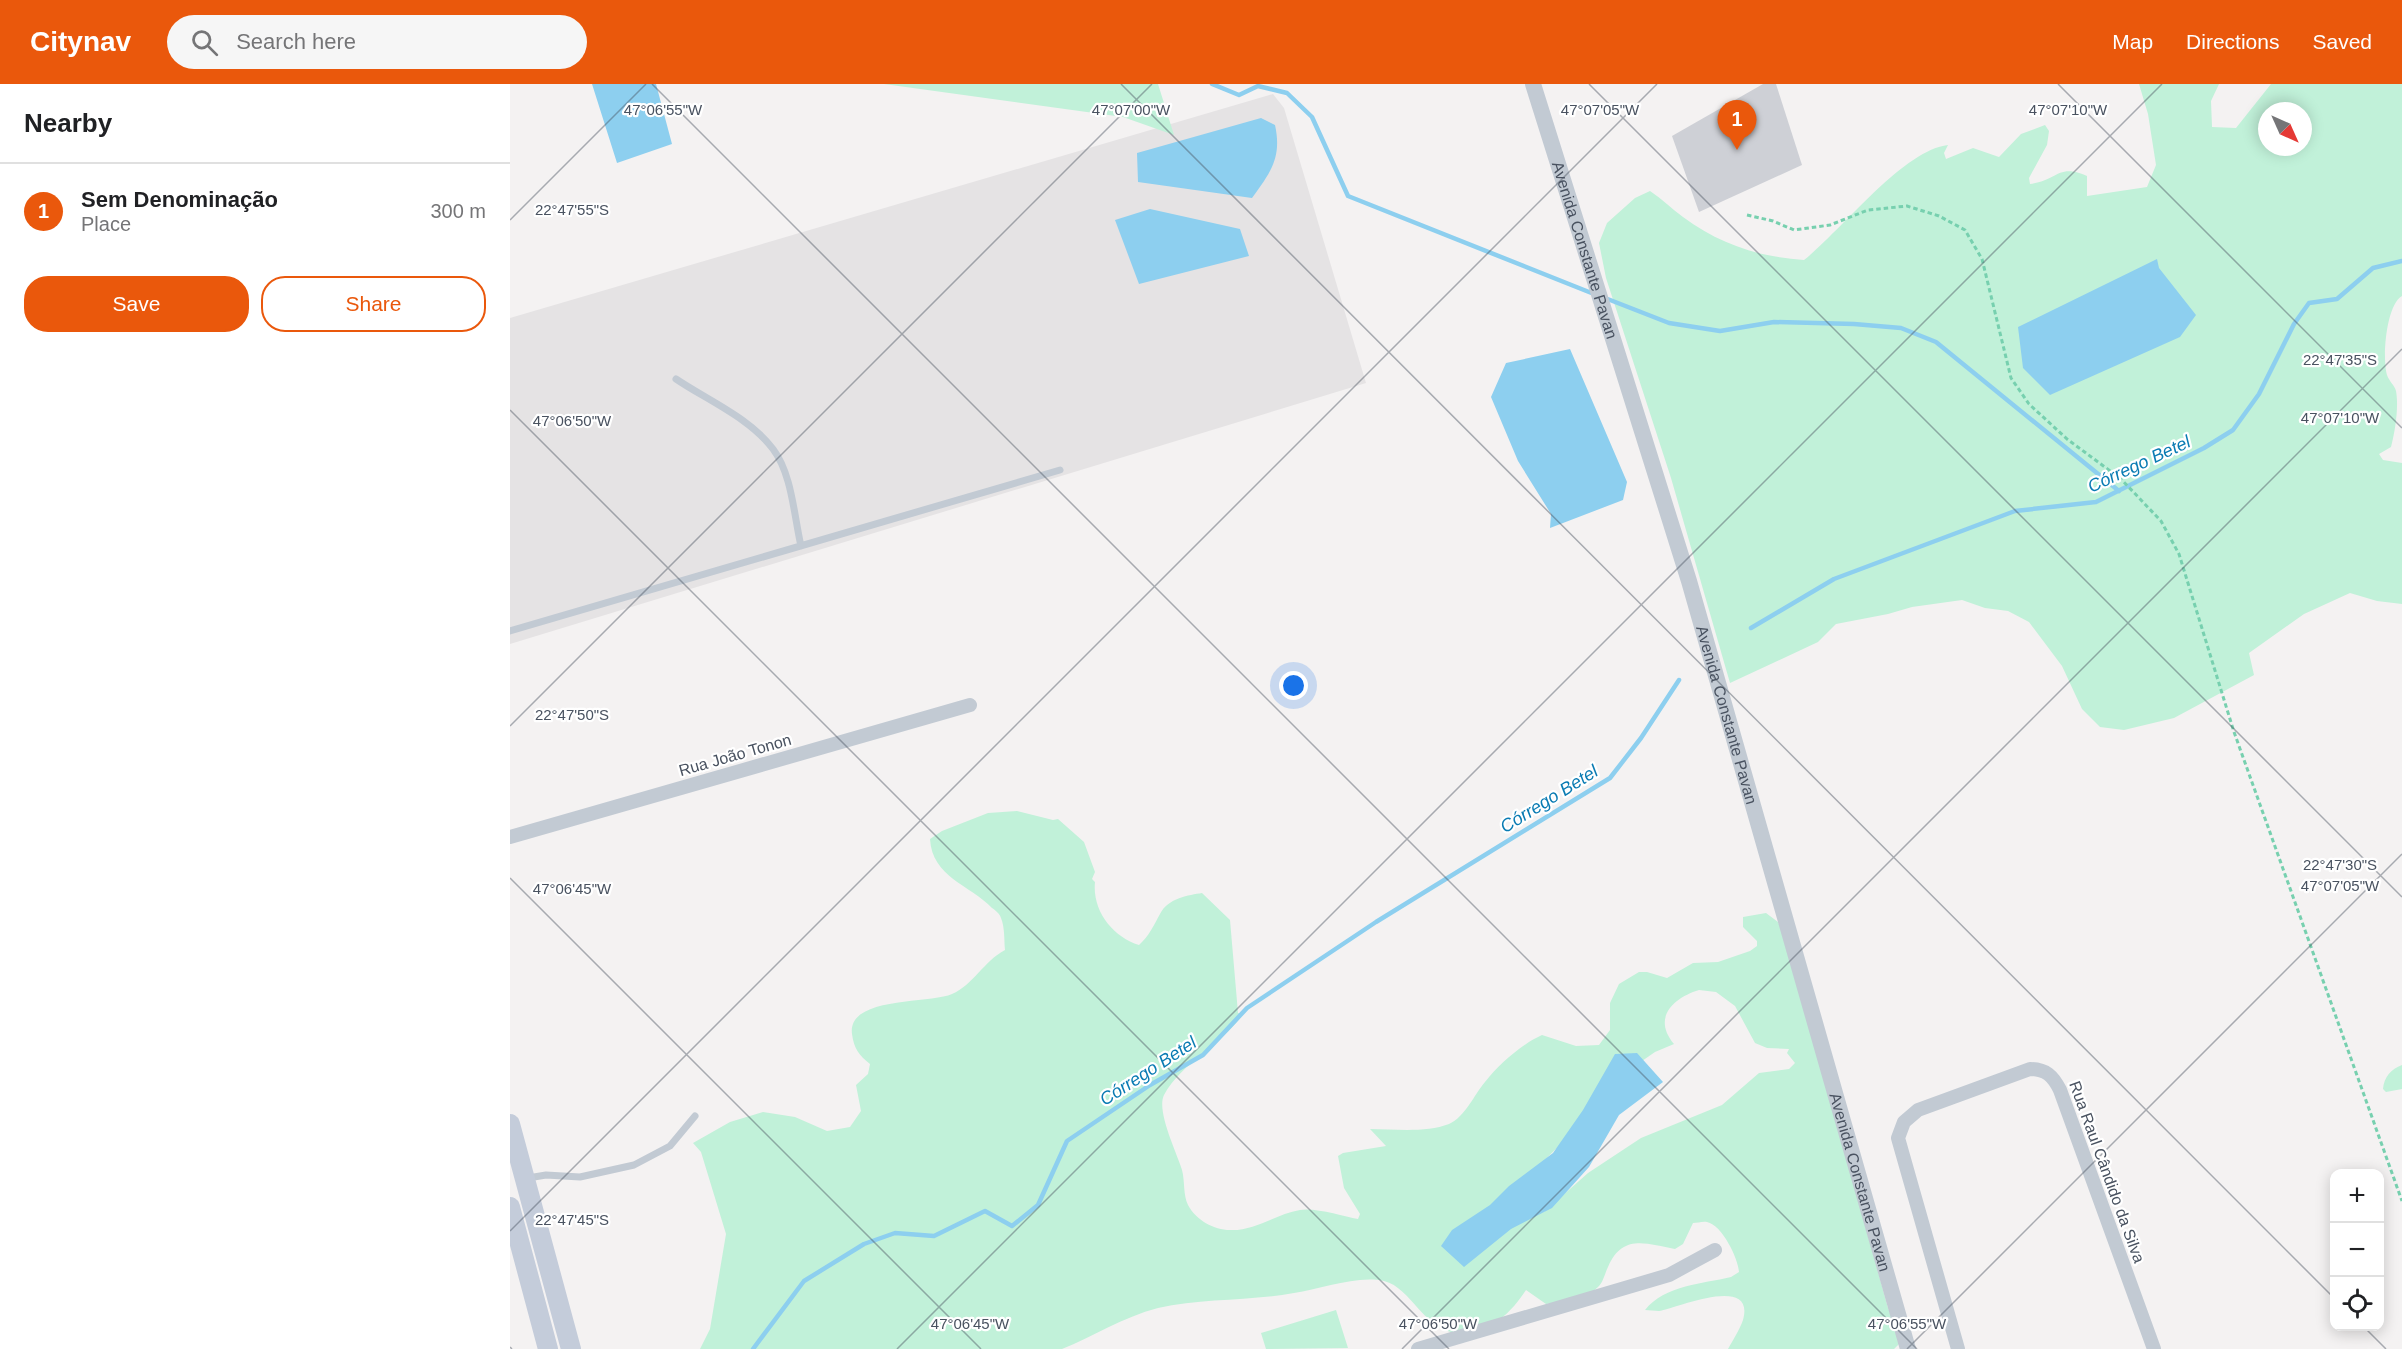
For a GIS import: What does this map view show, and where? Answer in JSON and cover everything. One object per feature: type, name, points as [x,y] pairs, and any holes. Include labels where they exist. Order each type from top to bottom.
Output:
[{"type":"main road","points":[[510,1124],[518,1180],[571,1349]]},
{"type":"main road","points":[[510,1207],[548,1349]]},
{"type":"street","name":"Avenida Constante Pavan","points":[[1533,84],[1689,581],[1908,1349]]},
{"type":"street","name":"Rua João Tonon","points":[[510,837],[970,705]]},
{"type":"street","name":"Rua Raul Cândido da Silva","points":[[1958,1349],[1898,1138],[1904,1122],[1918,1110],[2030,1070],[2039,1069],[2048,1072],[2060,1090],[2154,1349]]},
{"type":"street","points":[[1419,1349],[1669,1275],[1715,1250]]},
{"type":"street","points":[[1469,1334],[1472,1349]]},
{"type":"lane","points":[[676,379],[752,428],[774,450],[785,477],[801,546]]},
{"type":"lane","points":[[510,631],[1060,470]]},
{"type":"lane","points":[[518,1180],[546,1175],[580,1177],[634,1165],[670,1146],[695,1116]]},
{"type":"path","points":[[1748,215],[1773,221],[1794,230],[1830,225],[1868,210],[1907,207],[1939,216],[1965,230],[1982,259],[2011,378],[2029,405],[2067,439],[2121,479],[2162,521],[2179,554],[2234,732],[2402,1201]]},
{"type":"shaded area","points":[[1273,94],[1284,108],[1366,383],[510,644],[510,318]]},
{"type":"green space","points":[[884,84],[1158,84],[1174,135],[1123,117]]},
{"type":"green space","points":[[2139,84],[2219,84],[2211,101],[2212,127],[2236,128],[2271,84],[2402,84],[2402,296],[2392,310],[2385,345],[2387,375],[2396,391],[2397,412],[2391,447],[2379,454],[2383,460],[2402,463],[2402,604],[2377,601],[2350,593],[2304,614],[2249,653],[2254,675],[2174,718],[2124,730],[2100,727],[2082,709],[2062,666],[2029,622],[2008,611],[1985,608],[1962,600],[1912,607],[1836,624],[1818,642],[1730,683],[1671,478],[1606,278],[1599,243],[1607,223],[1635,198],[1650,191],[1679,214],[1725,242],[1771,256],[1804,260],[1892,176],[1930,150],[1948,145],[1944,153],[1946,159],[1973,148],[1999,157],[2021,134],[2045,125],[2049,131],[2047,145],[2029,178],[2030,184],[2063,172],[2077,172],[2087,176],[2087,196],[2147,187],[2156,165],[2148,114]]},
{"type":"green space","points":[[1017,811],[1053,820],[1058,819],[1084,842],[1095,872],[1092,879],[1095,882],[1097,903],[1106,921],[1121,936],[1139,945],[1168,904],[1179,898],[1202,893],[1230,920],[1238,1013],[1243,1014],[1224,1035],[1181,1073],[1164,1095],[1162,1102],[1168,1132],[1182,1170],[1188,1205],[1201,1220],[1224,1230],[1248,1228],[1291,1212],[1306,1209],[1358,1219],[1360,1214],[1344,1188],[1338,1156],[1343,1153],[1386,1146],[1370,1129],[1420,1130],[1440,1127],[1455,1121],[1497,1068],[1519,1049],[1542,1035],[1576,1046],[1599,1045],[1610,1030],[1610,1003],[1619,984],[1639,972],[1667,978],[1693,963],[1718,962],[1750,951],[1757,946],[1757,941],[1743,927],[1743,917],[1766,913],[1778,922],[1785,938],[1888,1308],[1900,1337],[1899,1344],[1894,1349],[1728,1349],[1743,1320],[1744,1306],[1737,1298],[1712,1297],[1659,1311],[1645,1310],[1653,1302],[1673,1290],[1731,1277],[1739,1272],[1732,1251],[1723,1235],[1713,1224],[1704,1222],[1693,1223],[1683,1244],[1675,1249],[1636,1243],[1620,1249],[1600,1285],[1586,1295],[1574,1300],[1546,1304],[1526,1290],[1506,1315],[1498,1321],[1479,1331],[1468,1333],[1457,1333],[1435,1325],[1394,1285],[1384,1281],[1362,1280],[1277,1296],[1158,1308],[1062,1349],[700,1349],[710,1329],[726,1234],[701,1152],[693,1143],[730,1122],[763,1112],[795,1117],[827,1131],[850,1127],[861,1111],[856,1085],[868,1074],[870,1064],[860,1055],[854,1044],[852,1034],[854,1022],[862,1013],[876,1007],[952,994],[966,985],[991,960],[1005,950],[1000,915],[953,879],[937,863],[930,839],[942,831],[988,813]],"holes":[[[1699,990],[1716,992],[1735,1006],[1755,1043],[1767,1048],[1789,1049],[1787,1053],[1795,1063],[1789,1069],[1759,1073],[1722,1105],[1641,1138],[1588,1173],[1544,1212],[1478,1226],[1581,1124],[1600,1090],[1655,1052],[1674,1044],[1665,1026],[1668,1010],[1674,1004],[1681,998]]]},
{"type":"green space","points":[[2402,1065],[2402,1089],[2386,1092],[2383,1089],[2387,1077],[2391,1071]]},
{"type":"green space","points":[[1336,1310],[1348,1348],[1266,1349],[1261,1333]]},
{"type":"water","points":[[592,84],[656,84],[672,144],[617,163]]},
{"type":"water","points":[[1261,118],[1275,125],[1276,155],[1265,180],[1252,198],[1138,182],[1137,153]]},
{"type":"water","points":[[1150,209],[1240,229],[1249,256],[1139,284],[1115,220]]},
{"type":"water","points":[[2157,259],[2159,268],[2196,315],[2180,337],[2050,395],[2023,368],[2018,327]]},
{"type":"water","points":[[1570,349],[1627,482],[1623,500],[1550,528],[1551,514],[1518,461],[1491,397],[1506,363]]},
{"type":"water","points":[[1637,1053],[1663,1082],[1619,1115],[1589,1167],[1552,1208],[1511,1229],[1464,1267],[1441,1246],[1452,1230],[1490,1205],[1509,1186],[1553,1153],[1583,1110],[1615,1054]]},
{"type":"building","points":[[1763,84],[1776,84],[1802,165],[1699,212],[1672,136]]},
{"type":"waterway","points":[[1212,84],[1239,95],[1258,86],[1287,93],[1312,117],[1348,196],[1594,294]]},
{"type":"waterway","name":"Córrego Betel","points":[[1751,628],[1834,579],[2015,511],[2096,502],[2204,448],[2233,430],[2259,394],[2294,324],[2309,303],[2337,299],[2373,268],[2402,261]]},
{"type":"waterway","points":[[1605,298],[1669,323],[1720,331],[1774,322],[1901,328],[1936,342],[2119,491]]},
{"type":"waterway","name":"Córrego Betel","points":[[753,1349],[804,1281],[864,1244],[895,1233],[934,1236],[985,1211],[1012,1226],[1038,1205],[1067,1141],[1150,1085],[1203,1055],[1247,1008],[1376,922],[1610,778],[1641,738],[1679,680]]},
{"type":"place","name":"Sem Denominação","points":[[1737,150]]}]
